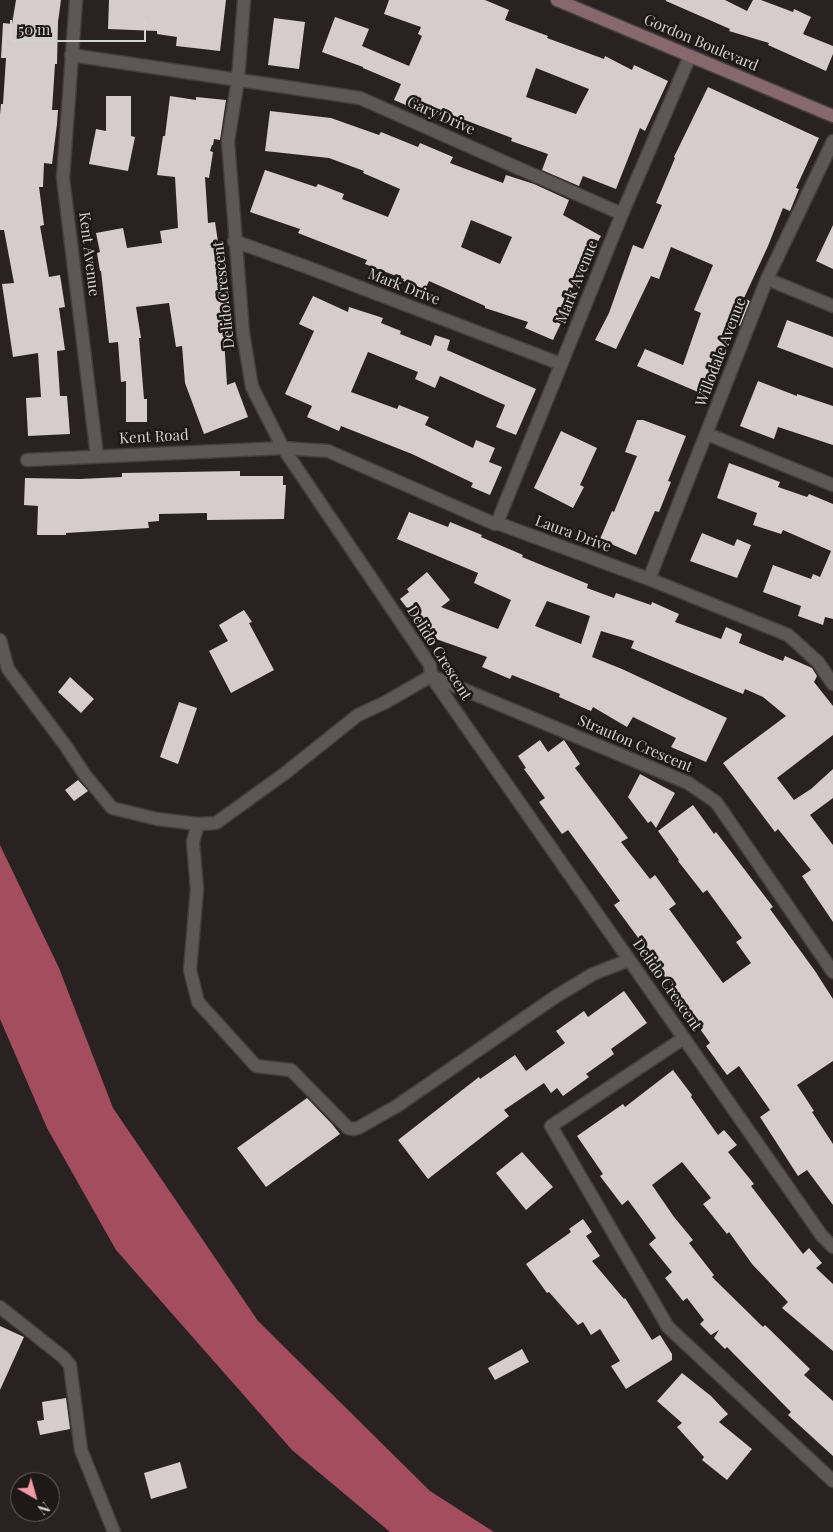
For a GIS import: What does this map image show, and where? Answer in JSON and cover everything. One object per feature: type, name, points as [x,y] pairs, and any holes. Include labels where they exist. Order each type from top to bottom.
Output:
[{"type":"street","name":"Kent Avenue","points":[[76,0],[63,178],[97,456]]},
{"type":"street","name":"Delido Crescent","points":[[244,0],[238,80],[228,142],[234,241],[243,333],[252,387],[284,448],[430,665],[431,676],[822,1236],[833,1247]]},
{"type":"street","name":"Gordon Boulevard","points":[[557,0],[833,116]]},
{"type":"street","points":[[71,55],[238,80]]},
{"type":"street","name":"Mark Avenue","points":[[496,523],[622,214],[690,56]]},
{"type":"street","name":"Gary Drive","points":[[238,80],[360,98],[622,214]]},
{"type":"street","name":"Willodale Avenue","points":[[649,579],[767,279],[833,140]]},
{"type":"street","name":"Mark Drive","points":[[234,241],[561,364]]},
{"type":"street","points":[[767,279],[833,306]]},
{"type":"street","points":[[706,434],[833,485]]},
{"type":"street","name":"Kent Road","points":[[27,460],[284,448]]},
{"type":"street","name":"Laura Drive","points":[[284,448],[328,451],[494,524],[496,523],[649,579],[788,635],[818,662],[833,684]]},
{"type":"street","points":[[0,640],[8,669],[85,775],[112,808],[157,819],[198,824],[216,823],[284,774],[358,715],[386,702],[431,676]]},
{"type":"street","name":"Strauton Crescent","points":[[431,676],[688,783],[716,802],[833,972]]},
{"type":"street","points":[[198,824],[193,842],[197,889],[190,970],[198,1002],[256,1066],[291,1070],[348,1128],[353,1129],[397,1106],[554,997],[593,974],[629,960]]},
{"type":"street","points":[[684,1038],[551,1126],[668,1327],[833,1482]]},
{"type":"street","points":[[0,1307],[63,1356],[70,1365],[81,1450],[114,1532]]},
{"type":"shaded area","points":[[0,845],[59,968],[113,1108],[258,1321],[430,1491],[494,1532],[390,1532],[292,1450],[116,1250],[47,1128],[0,1019]]},
{"type":"building","points":[[16,0],[61,0],[52,110],[58,110],[57,124],[52,164],[44,163],[43,187],[39,187],[44,225],[40,226],[49,277],[60,275],[65,307],[59,308],[65,350],[57,351],[60,396],[67,396],[70,434],[28,436],[26,398],[41,397],[38,353],[13,357],[2,284],[14,283],[4,230],[0,230],[0,115],[1,104],[3,104],[6,58],[1,58],[3,23],[12,24]]},
{"type":"building","points":[[109,0],[226,0],[220,51],[176,46],[177,37],[157,34],[157,31],[108,29]]},
{"type":"building","points":[[389,0],[485,0],[509,10],[505,20],[604,59],[605,56],[632,70],[634,65],[668,81],[645,131],[640,128],[616,189],[583,176],[579,186],[542,170],[548,154],[511,141],[512,138],[457,117],[455,121],[427,109],[425,113],[394,100],[401,84],[322,52],[335,17],[369,29],[362,46],[409,66],[422,36],[418,34],[421,27],[384,14]],"holes":[[[536,68],[589,89],[576,114],[526,97]]]},
{"type":"building","points":[[666,0],[725,0],[747,11],[753,0],[761,0],[793,12],[794,9],[811,17],[803,34],[833,46],[833,54],[826,71],[768,45],[769,43],[729,31],[730,29]]},
{"type":"building","points":[[274,18],[305,22],[299,69],[268,65]]},
{"type":"building","points":[[708,87],[819,138],[796,188],[799,189],[790,211],[783,208],[744,298],[750,301],[740,326],[735,323],[722,362],[719,361],[705,395],[637,366],[645,349],[683,365],[701,313],[694,310],[713,265],[671,247],[659,279],[651,276],[616,349],[595,340],[609,313],[633,245],[643,249],[662,205],[656,203],[674,157]]},
{"type":"building","points":[[106,96],[131,96],[131,136],[135,137],[128,171],[89,164],[96,129],[106,131]]},
{"type":"building","points":[[170,96],[196,100],[196,97],[226,100],[220,140],[214,139],[210,151],[213,152],[209,178],[205,177],[208,223],[215,222],[234,337],[224,339],[227,385],[235,382],[248,417],[204,434],[185,383],[182,346],[176,347],[169,303],[136,307],[141,338],[139,338],[144,399],[147,399],[147,422],[126,422],[126,381],[121,382],[118,342],[109,343],[101,271],[97,253],[100,252],[96,233],[123,228],[127,248],[162,243],[160,231],[178,228],[175,177],[157,175],[163,136],[165,136]]},
{"type":"building","points":[[270,111],[331,118],[379,135],[381,132],[418,147],[420,143],[453,157],[450,163],[503,183],[506,175],[534,184],[569,200],[563,215],[601,236],[565,301],[570,304],[553,340],[525,328],[528,322],[485,308],[485,306],[429,281],[425,290],[403,281],[404,279],[365,264],[367,260],[298,233],[300,229],[250,212],[265,170],[316,187],[318,184],[344,194],[342,199],[388,217],[400,189],[363,173],[364,171],[329,158],[265,151]],"holes":[[[471,220],[512,237],[500,264],[461,247]]]},
{"type":"building","points":[[833,225],[833,269],[816,261]]},
{"type":"building","points":[[313,296],[348,312],[349,307],[383,318],[381,323],[401,331],[400,334],[431,346],[435,335],[450,340],[447,350],[536,389],[516,435],[496,427],[505,405],[440,376],[435,388],[415,379],[418,372],[368,352],[351,392],[397,409],[399,405],[429,417],[425,425],[473,448],[476,440],[495,448],[489,462],[502,467],[490,495],[471,487],[473,483],[412,454],[341,426],[339,431],[307,417],[312,406],[285,394],[314,331],[299,324]]},
{"type":"building","points":[[787,320],[833,337],[833,368],[777,347]]},
{"type":"building","points":[[758,381],[797,396],[797,394],[833,406],[833,445],[778,427],[774,439],[740,426]]},
{"type":"building","points":[[637,420],[643,420],[686,436],[668,481],[671,482],[659,512],[655,511],[636,555],[600,539],[612,511],[614,512],[637,456],[625,452]]},
{"type":"building","points":[[561,431],[597,448],[580,485],[584,487],[573,508],[534,488]]},
{"type":"building","points":[[729,463],[780,482],[778,487],[807,497],[809,494],[833,504],[833,619],[825,617],[823,625],[798,616],[801,606],[763,592],[773,565],[811,579],[813,574],[820,577],[831,551],[783,530],[781,534],[753,525],[757,513],[717,498]]},
{"type":"building","points":[[240,471],[240,476],[283,476],[283,485],[286,485],[284,519],[207,520],[207,513],[159,514],[159,521],[148,522],[149,528],[66,533],[66,535],[37,535],[38,506],[24,505],[25,478],[80,479],[122,477],[122,473]]},
{"type":"building","points":[[409,512],[448,527],[450,522],[482,535],[481,537],[523,555],[522,557],[588,584],[587,588],[614,598],[616,593],[651,605],[652,602],[679,614],[675,622],[721,639],[726,627],[742,634],[739,643],[783,661],[785,656],[812,668],[817,676],[814,682],[833,706],[833,735],[777,778],[794,800],[811,789],[833,769],[833,798],[810,815],[833,845],[833,922],[802,876],[811,870],[778,829],[775,832],[723,763],[786,716],[763,697],[745,689],[743,694],[631,648],[634,641],[601,631],[592,657],[727,718],[706,762],[671,747],[676,738],[633,717],[627,727],[593,707],[591,711],[559,697],[560,694],[512,675],[510,679],[482,667],[487,657],[436,639],[418,614],[414,617],[400,599],[409,592],[407,589],[427,572],[450,600],[441,607],[498,629],[511,600],[474,583],[478,573],[397,539]],"holes":[[[547,601],[590,616],[581,644],[535,626]]]},
{"type":"building","points":[[702,533],[734,546],[737,539],[751,545],[737,578],[690,561]]},
{"type":"building","points":[[244,610],[252,622],[249,623],[274,670],[231,693],[209,651],[228,641],[219,625]]},
{"type":"building","points":[[70,677],[94,699],[81,713],[58,692]]},
{"type":"building","points":[[179,702],[197,708],[178,764],[160,757]]},
{"type":"building","points":[[540,740],[548,752],[564,740],[580,764],[575,768],[628,838],[621,842],[650,879],[655,875],[676,904],[669,909],[723,983],[751,963],[736,942],[742,938],[707,890],[703,893],[658,831],[693,805],[773,907],[770,909],[833,999],[833,1061],[797,1085],[833,1144],[833,1205],[807,1170],[798,1176],[760,1117],[770,1110],[739,1066],[727,1075],[706,1046],[710,1043],[687,1008],[672,991],[674,989],[614,905],[620,901],[568,830],[562,834],[539,802],[545,798],[524,769],[526,768],[518,756]]},
{"type":"building","points":[[640,774],[675,793],[656,828],[651,821],[648,823],[628,797]]},
{"type":"building","points":[[78,780],[88,791],[74,801],[65,790]]},
{"type":"building","points":[[624,991],[647,1023],[611,1049],[614,1054],[586,1074],[589,1077],[563,1096],[557,1088],[551,1093],[544,1083],[504,1110],[509,1116],[428,1179],[398,1140],[479,1077],[480,1079],[515,1055],[526,1071],[565,1043],[556,1031],[584,1011],[588,1017]]},
{"type":"building","points":[[673,1070],[718,1135],[724,1130],[737,1145],[728,1152],[754,1184],[751,1186],[803,1254],[809,1248],[822,1263],[816,1268],[833,1284],[833,1351],[782,1308],[788,1302],[752,1264],[729,1232],[727,1234],[703,1204],[711,1198],[682,1162],[652,1185],[693,1240],[689,1243],[714,1275],[712,1277],[763,1327],[765,1325],[810,1369],[804,1375],[833,1401],[833,1456],[788,1415],[791,1412],[727,1347],[725,1349],[714,1338],[719,1330],[711,1335],[700,1324],[704,1320],[687,1298],[683,1301],[665,1278],[672,1272],[649,1244],[656,1238],[628,1200],[622,1205],[600,1176],[603,1174],[577,1136],[623,1104],[625,1107]]},
{"type":"building","points":[[307,1098],[340,1134],[266,1187],[237,1148]]},
{"type":"building","points":[[522,1152],[553,1187],[526,1210],[496,1173]]},
{"type":"building","points":[[583,1219],[592,1232],[586,1236],[600,1256],[592,1261],[625,1298],[652,1340],[660,1335],[672,1354],[672,1360],[626,1389],[611,1366],[620,1361],[600,1329],[591,1335],[583,1322],[578,1325],[549,1292],[547,1293],[526,1264],[571,1232],[569,1229]]},
{"type":"building","points":[[0,1326],[24,1337],[0,1390]]},
{"type":"building","points":[[522,1349],[529,1362],[495,1380],[488,1368]]},
{"type":"building","points":[[682,1373],[711,1396],[728,1414],[719,1422],[752,1449],[727,1480],[702,1460],[704,1457],[677,1427],[682,1423],[657,1401]]},
{"type":"building","points":[[66,1398],[70,1429],[40,1435],[37,1421],[44,1420],[42,1402]]},
{"type":"building","points":[[180,1462],[187,1488],[151,1499],[144,1473]]}]
